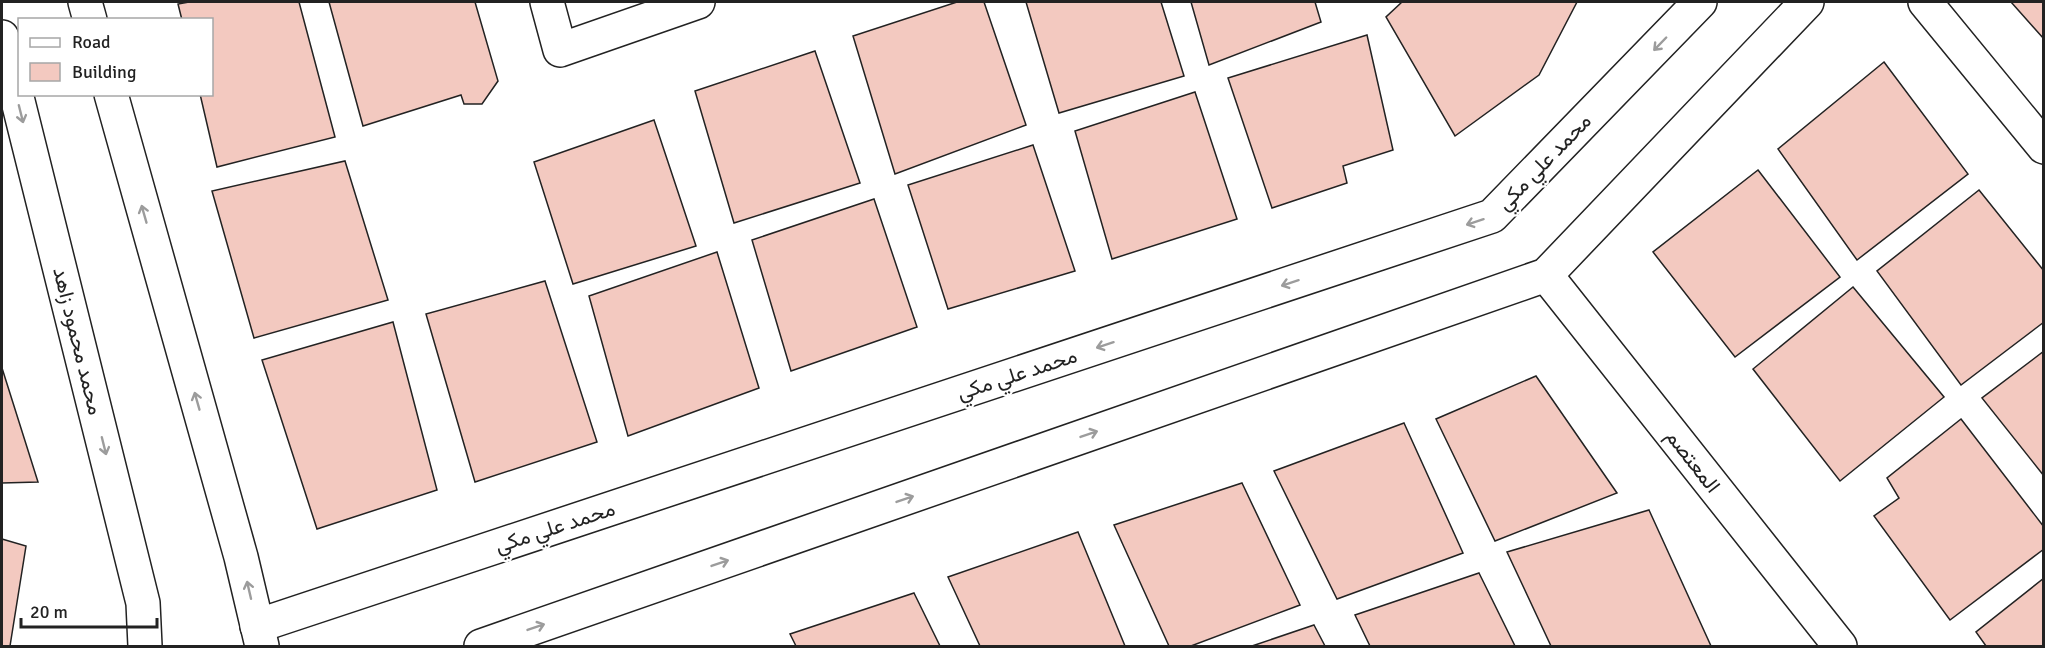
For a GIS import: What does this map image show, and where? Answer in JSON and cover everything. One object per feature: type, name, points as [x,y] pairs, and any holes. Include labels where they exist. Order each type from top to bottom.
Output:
[{"type":"street","points":[[85,2],[89,18]]},
{"type":"street","points":[[547,2],[560,50],[698,2]]},
{"type":"street","name":"محمد علي مكي","points":[[260,636],[1492,216],[1700,2]]},
{"type":"street","points":[[481,646],[1546,275],[1807,2]]},
{"type":"street","points":[[1924,2],[2043,147]]},
{"type":"street","name":"محمد محمود زاهد","points":[[2,37],[143,603],[145,646]]},
{"type":"street","points":[[112,96],[241,557],[260,636]]},
{"type":"street","name":"المعتصم","points":[[1546,275],[1840,646]]},
{"type":"building","points":[[189,2],[299,2],[335,137],[217,167],[200,96],[213,96],[213,18],[182,18],[178,4]]},
{"type":"building","points":[[329,2],[475,2],[498,81],[482,104],[464,104],[461,95],[363,126]]},
{"type":"building","points":[[957,2],[984,2],[1026,125],[895,174],[853,36]]},
{"type":"building","points":[[1026,2],[1161,2],[1184,76],[1059,113]]},
{"type":"building","points":[[1191,2],[1315,2],[1321,22],[1209,65]]},
{"type":"building","points":[[1402,2],[1577,2],[1539,75],[1455,136],[1386,17]]},
{"type":"building","points":[[2011,2],[2044,2],[2044,39]]},
{"type":"building","points":[[1367,35],[1393,150],[1343,166],[1347,183],[1272,208],[1228,78]]},
{"type":"building","points":[[815,51],[860,183],[734,223],[695,91]]},
{"type":"building","points":[[1884,62],[1968,174],[1857,260],[1778,149]]},
{"type":"building","points":[[1195,92],[1237,219],[1112,259],[1075,131]]},
{"type":"building","points":[[654,120],[696,246],[573,284],[534,162]]},
{"type":"building","points":[[1033,145],[1075,271],[948,309],[908,185]]},
{"type":"building","points":[[345,161],[388,300],[254,338],[212,191]]},
{"type":"building","points":[[1758,170],[1840,277],[1735,357],[1653,252]]},
{"type":"building","points":[[1979,190],[2044,271],[2044,322],[1961,385],[1877,271]]},
{"type":"building","points":[[874,199],[917,327],[791,371],[752,240]]},
{"type":"building","points":[[717,252],[759,388],[628,436],[589,296]]},
{"type":"building","points":[[545,281],[597,442],[475,482],[426,314]]},
{"type":"building","points":[[1853,287],[1944,397],[1840,481],[1753,369]]},
{"type":"building","points":[[393,322],[437,490],[317,529],[262,360]]},
{"type":"building","points":[[2044,351],[2044,476],[1982,398]]},
{"type":"building","points":[[2,368],[38,482],[2,483]]},
{"type":"building","points":[[1536,376],[1617,493],[1495,541],[1436,419]]},
{"type":"building","points":[[1961,419],[2044,527],[2044,549],[1950,620],[1874,516],[1899,498],[1887,478]]},
{"type":"building","points":[[1404,423],[1463,553],[1337,599],[1274,471]]},
{"type":"building","points":[[1242,483],[1300,605],[1191,646],[1169,646],[1114,525]]},
{"type":"building","points":[[1649,510],[1711,646],[1551,646],[1507,552]]},
{"type":"building","points":[[1078,532],[1125,646],[980,646],[948,577]]},
{"type":"building","points":[[2,539],[26,546],[10,646],[2,646]]},
{"type":"building","points":[[1479,573],[1515,646],[1370,646],[1355,615]]},
{"type":"building","points":[[2044,578],[2044,646],[1986,646],[1976,632]]},
{"type":"building","points":[[914,593],[940,646],[796,646],[790,634]]},
{"type":"building","points":[[1314,625],[1325,646],[1252,646]]}]
